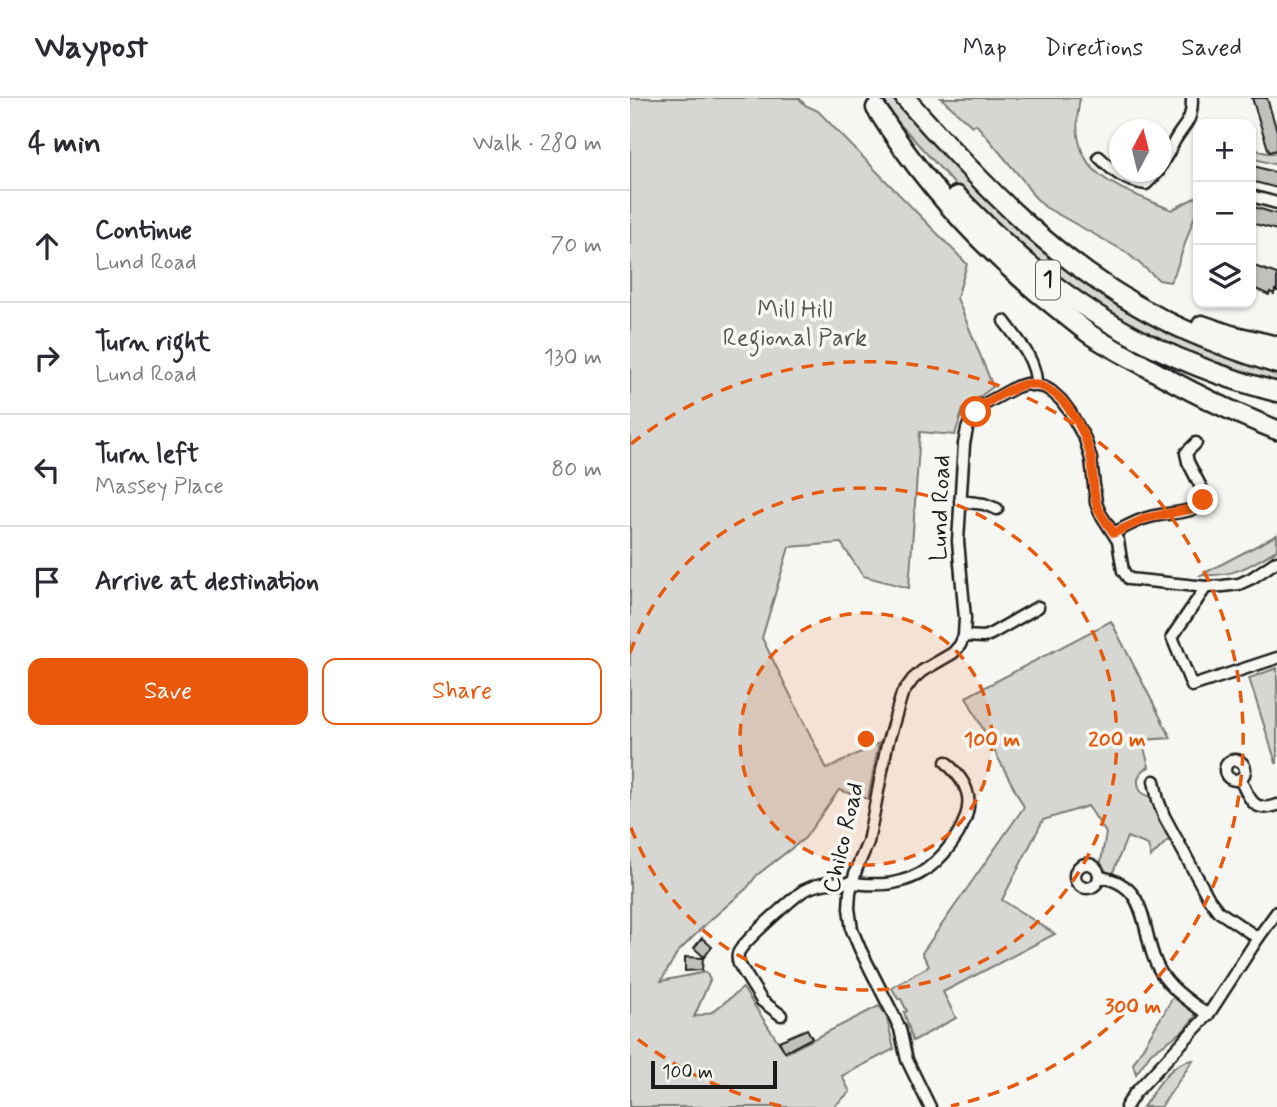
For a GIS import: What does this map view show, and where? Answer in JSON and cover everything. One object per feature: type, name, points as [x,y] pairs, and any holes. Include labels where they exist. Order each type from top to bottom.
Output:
[{"type":"highway","name":"1","points":[[905,98],[960,160],[1016,216],[1063,257],[1125,299],[1196,335],[1277,363]]},
{"type":"highway","name":"1","points":[[871,103],[992,232],[1074,299],[1105,320],[1167,353],[1234,380],[1277,392]]},
{"type":"highway","points":[[871,103],[899,144],[972,230],[1010,269],[1045,299],[1091,335],[1183,388],[1277,430]]},
{"type":"highway","points":[[1016,216],[1094,269],[1145,299],[1212,329],[1277,346]]},
{"type":"street","points":[[1172,145],[1186,127],[1192,111],[1192,98]]},
{"type":"street","points":[[1099,157],[1109,167]]},
{"type":"street","points":[[1256,197],[1277,203]]},
{"type":"street","points":[[1004,321],[1028,355],[1036,385],[1051,391],[1061,400],[1078,425],[1091,459],[1096,503],[1114,533],[1120,549],[1122,571],[1129,579],[1206,587],[1239,583],[1252,578],[1277,561]]},
{"type":"street","name":"Lund Road","points":[[964,636],[965,618],[958,552],[965,437],[971,420],[983,405],[1016,387],[1036,385]]},
{"type":"street","points":[[1114,533],[1146,518],[1196,508],[1201,503],[1203,491],[1186,453],[1196,443]]},
{"type":"street","points":[[960,501],[984,504],[997,509]]},
{"type":"street","points":[[1206,587],[1172,637],[1192,687],[1277,658]]},
{"type":"street","points":[[964,636],[992,634],[1038,607]]},
{"type":"street","name":"Chilco Road","points":[[930,1107],[907,1060],[895,1017],[852,930],[849,908],[852,883],[869,842],[887,745],[902,694],[922,671],[953,653],[964,636]]},
{"type":"street","points":[[781,1014],[762,1001],[739,964],[738,951],[806,890],[817,885],[833,882],[878,885],[894,883],[926,869],[947,849],[967,818],[968,792],[962,779],[946,761]]},
{"type":"street","points":[[1240,779],[1254,804],[1265,808],[1277,804]]},
{"type":"street","points":[[1154,781],[1164,816],[1209,899],[1218,911],[1258,938]]},
{"type":"street","points":[[1099,877],[1118,882],[1135,898],[1160,971],[1178,992],[1208,1014]]},
{"type":"street","points":[[1126,1107],[1135,1093],[1208,1014],[1277,912]]},
{"type":"green space","name":"Mill Hill Regional Park","points":[[630,98],[799,98],[805,105],[818,111],[967,264],[957,298],[993,387],[963,409],[955,435],[920,432],[909,588],[863,576],[841,543],[789,547],[762,638],[827,769],[879,743],[868,799],[839,790],[805,838],[757,875],[747,888],[707,923],[677,953],[661,981],[706,972],[710,980],[694,1017],[712,1012],[743,988],[786,1053],[879,1006],[887,1015],[894,1049],[842,1076],[850,1092],[833,1107],[630,1107]]},
{"type":"green space","points":[[876,98],[892,98],[997,210],[1067,271],[1115,304],[1167,332],[1221,355],[1277,373],[1277,386],[1186,354],[1121,321],[1051,274],[959,189]]},
{"type":"green space","points":[[941,98],[1080,98],[1077,124],[1080,144],[1087,161],[1098,174],[1131,193],[1172,210],[1193,199],[1193,221],[1170,282],[1159,280],[1126,252],[1045,207],[976,124],[972,126]]},
{"type":"green space","points":[[1256,149],[1277,153],[1277,165],[1256,159]]},
{"type":"green space","points":[[1277,535],[1277,550],[1249,565],[1224,574],[1201,575]]},
{"type":"green space","points":[[1111,621],[1171,738],[1142,740],[1149,767],[1142,772],[1138,782],[1142,793],[1155,802],[1172,836],[1151,857],[1148,845],[1127,837],[1112,875],[1100,867],[1106,833],[1088,806],[1043,820],[1002,900],[1055,934],[943,992],[956,1018],[913,1041],[904,1012],[907,1011],[892,988],[929,966],[922,953],[1024,807],[966,697]]},
{"type":"green space","points":[[1277,668],[1277,763],[1276,763],[1249,678]]},
{"type":"green space","points":[[1175,994],[1195,1010],[1195,1017],[1183,1031],[1151,1053],[1136,1074],[1133,1064]]},
{"type":"green space","points":[[1193,1060],[1161,1107],[1143,1107],[1170,1071]]},
{"type":"building","points":[[1252,98],[1267,98],[1277,131],[1277,150],[1269,152]]},
{"type":"building","points":[[1256,167],[1277,173],[1277,188],[1256,182]]},
{"type":"building","points":[[1256,208],[1277,214],[1277,230],[1256,224]]},
{"type":"building","points":[[1256,267],[1277,274],[1277,291],[1275,290],[1274,294],[1270,292],[1269,295],[1256,289]]},
{"type":"building","points":[[702,938],[712,947],[704,957],[694,948]]},
{"type":"building","points":[[685,957],[703,958],[702,970],[685,971]]},
{"type":"building","points":[[807,1029],[812,1038],[785,1052],[779,1041]]},
{"type":"route","points":[[976,412],[999,396],[1026,384],[1051,391],[1070,412],[1085,439],[1091,459],[1096,503],[1114,533],[1146,518],[1196,508],[1203,500]]}]
